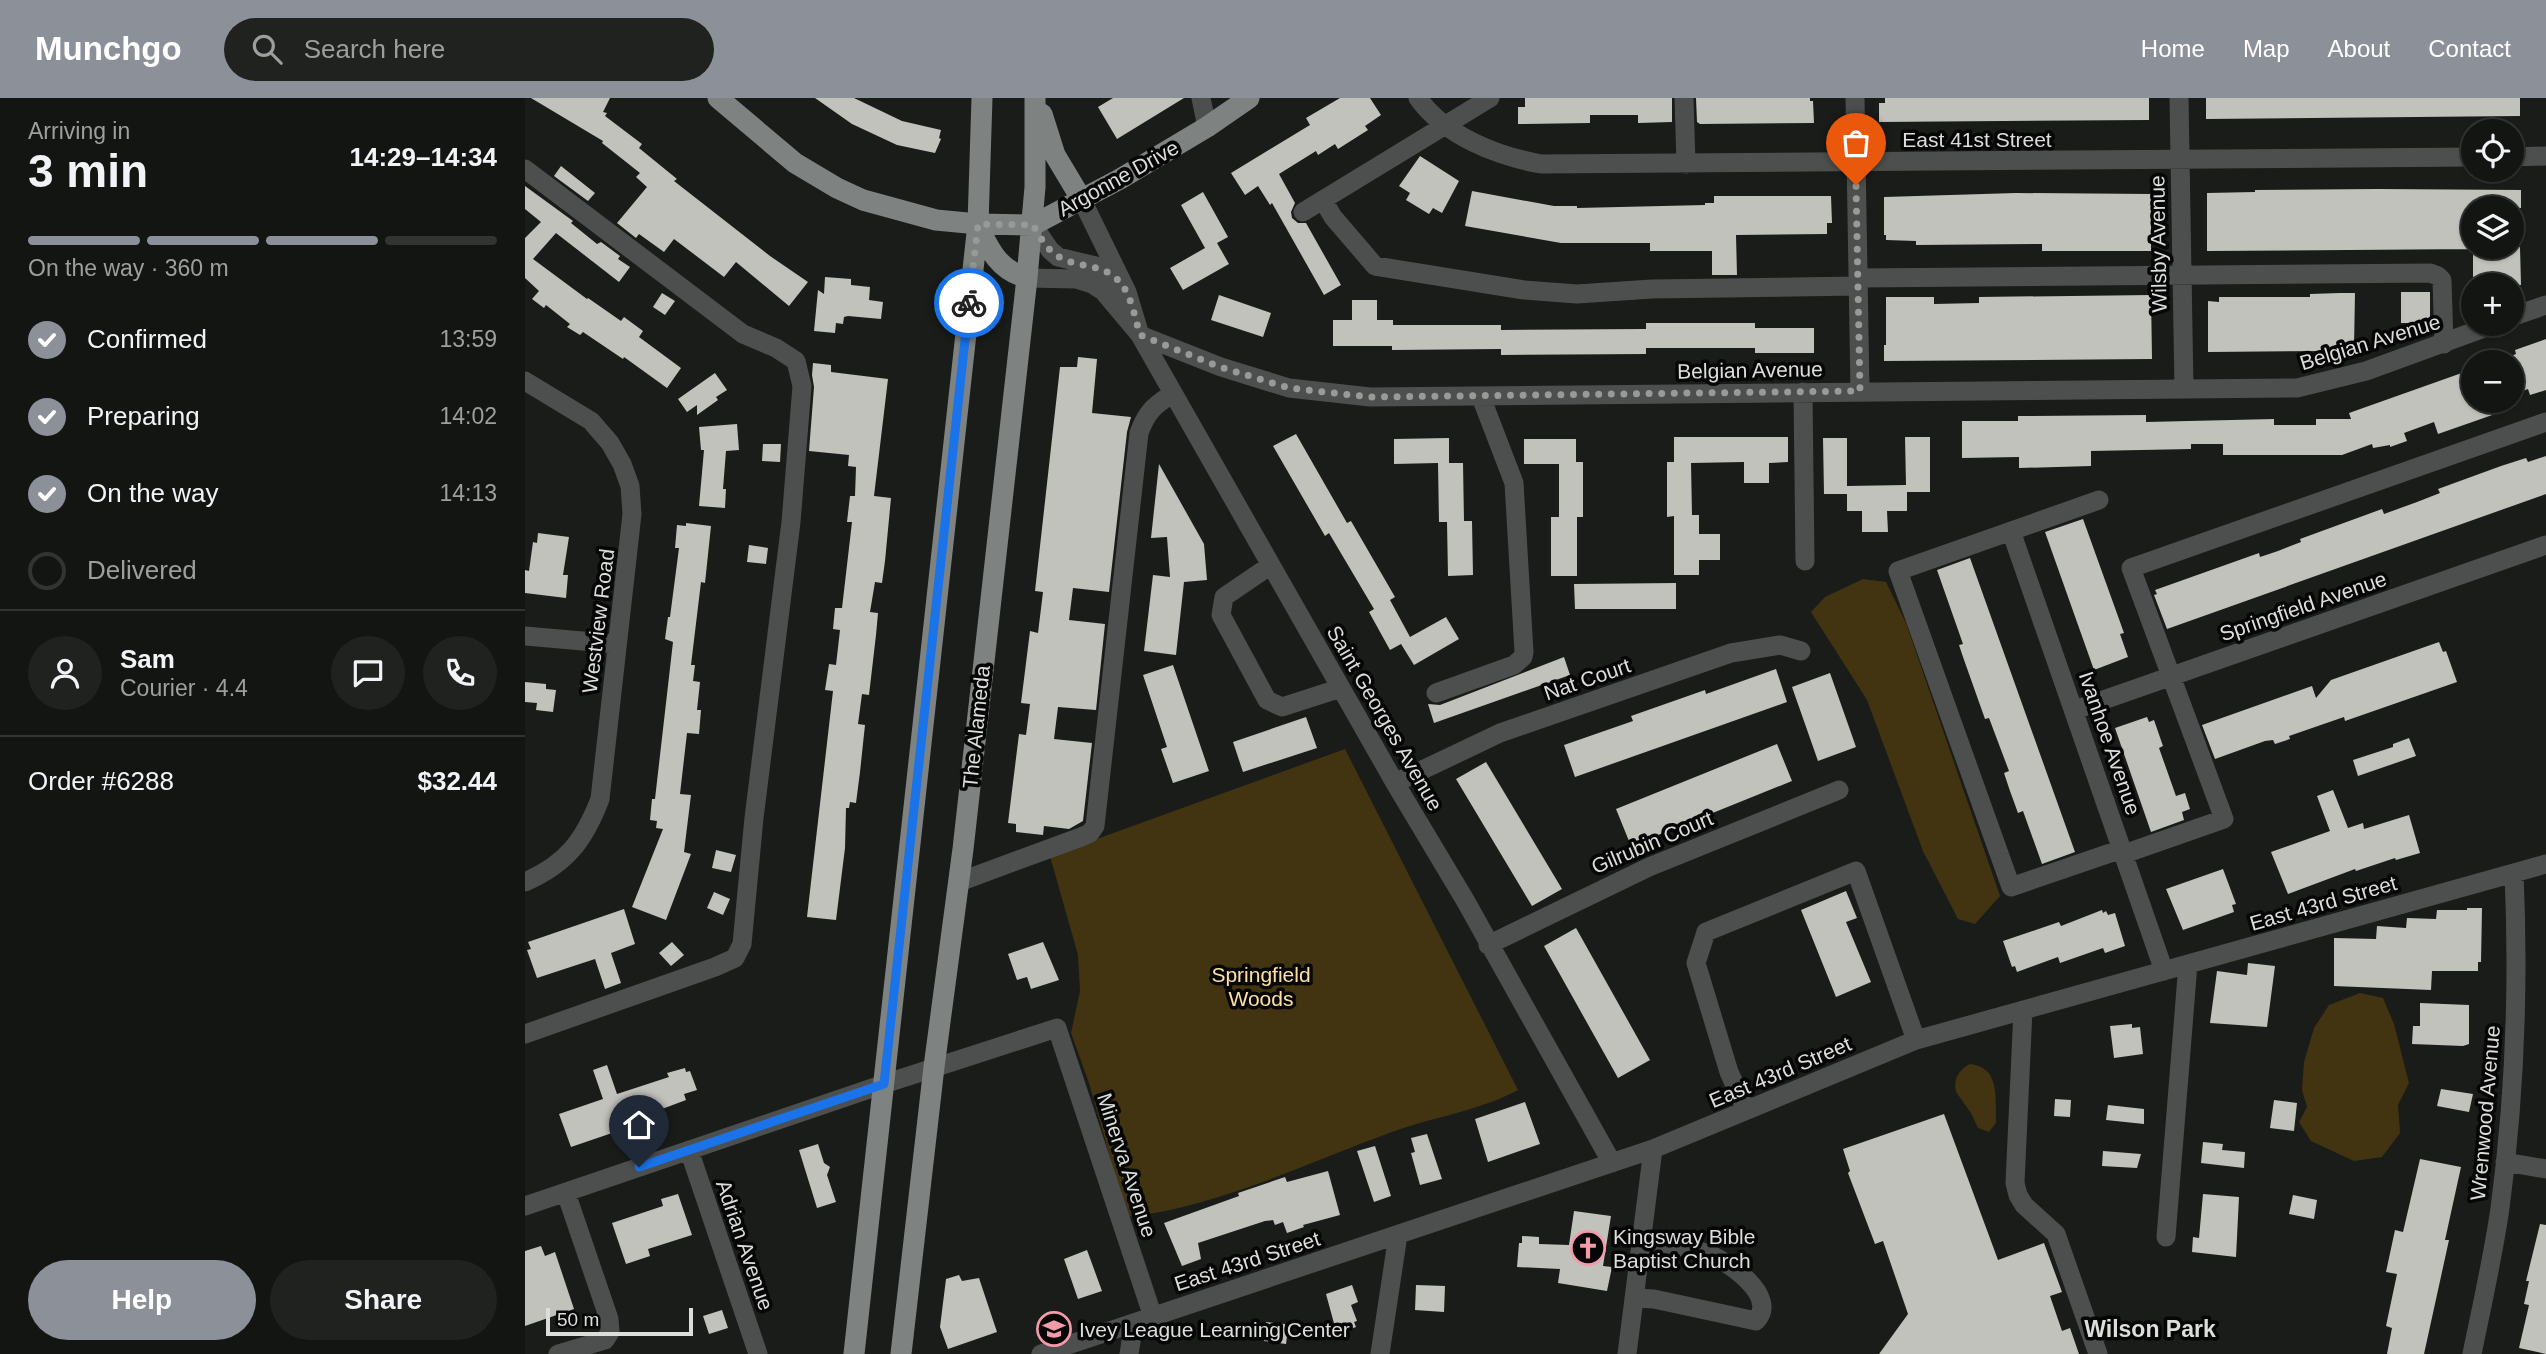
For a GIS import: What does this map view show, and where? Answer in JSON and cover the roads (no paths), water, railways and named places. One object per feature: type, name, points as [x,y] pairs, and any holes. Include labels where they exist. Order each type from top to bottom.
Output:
[{"type":"main road","name":"Argonne Drive","points":[[718,98],[795,163],[863,200],[916,216],[978,224],[1033,225],[1207,127],[1249,98]]},
{"type":"main road","points":[[854,1354],[978,224],[982,98]]},
{"type":"main road","points":[[1036,98],[1055,155],[1081,200]]},
{"type":"main road","name":"The Alameda","points":[[901,1354],[934,1067],[959,882],[1033,225],[1036,98]]},
{"type":"main road","points":[[978,224],[990,252],[999,264],[1027,278]]},
{"type":"street","points":[[1201,98],[1207,127]]},
{"type":"street","name":"East 41st Street","points":[[1417,98],[1426,110],[1445,124],[1493,152],[1542,164],[2461,157]]},
{"type":"street","points":[[1303,212],[1490,98]]},
{"type":"street","points":[[1683,98],[1686,164]]},
{"type":"street","points":[[1855,98],[1860,391]]},
{"type":"street","name":"Wilsby Avenue","points":[[2179,98],[2184,389]]},
{"type":"street","points":[[2524,157],[2546,156]]},
{"type":"street","points":[[525,169],[743,334],[776,348],[796,361],[802,386],[791,522],[754,818],[742,944],[735,958],[715,967],[525,1034]]},
{"type":"street","name":"Saint Georges Avenue","points":[[1081,200],[1126,292],[1140,335],[1395,783],[1465,900],[1612,1163]]},
{"type":"street","points":[[1323,200],[1332,216],[1375,266],[1524,290],[1577,294],[1858,282],[2430,273],[2442,280],[2444,344]]},
{"type":"street","points":[[1033,225],[1058,257],[1104,270],[1126,292]]},
{"type":"street","name":"Belgian Avenue","points":[[1027,278],[1076,279],[1091,284],[1103,291],[1140,335],[1220,367],[1289,388],[1370,397],[2297,388],[2342,379],[2464,336]]},
{"type":"street","points":[[2524,313],[2546,305]]},
{"type":"street","name":"Westview Road","points":[[525,381],[591,421],[610,443],[630,486],[630,541],[600,799],[592,821],[566,858],[525,882]]},
{"type":"street","points":[[1803,392],[1804,562]]},
{"type":"street","points":[[959,882],[1081,837],[1090,833],[1095,826],[1139,433],[1152,408],[1173,393]]},
{"type":"street","points":[[1436,693],[1514,665],[1520,662],[1524,652],[1514,483],[1481,397]]},
{"type":"street","points":[[2098,500],[1898,571],[2011,887],[2224,819],[2131,568],[2546,422]]},
{"type":"street","name":"Ivanhoe Avenue","points":[[2011,530],[2164,971]]},
{"type":"street","name":"Springfield Avenue","points":[[2075,710],[2546,545]]},
{"type":"street","points":[[1271,565],[1224,597],[1221,615],[1268,700],[1282,707],[1341,688]]},
{"type":"street","points":[[525,636],[617,645]]},
{"type":"street","name":"Nat Court","points":[[1395,783],[1500,733],[1731,653],[1780,645],[1801,651]]},
{"type":"street","name":"Gilrubin Court","points":[[1488,945],[1649,867],[1839,790]]},
{"type":"street","name":"East 43rd Street","points":[[1041,1354],[1653,1149],[1916,1040],[2546,864]]},
{"type":"street","points":[[1746,1110],[1729,1072],[1696,963],[1706,932],[1731,921],[1856,871],[1916,1040]]},
{"type":"street","name":"Wrenwood Avenue","points":[[2472,1354],[2500,1210],[2512,1101],[2518,954],[2514,873]]},
{"type":"street","points":[[2166,1237],[2188,964]]},
{"type":"street","points":[[2023,1010],[2015,1183],[2024,1205],[2056,1234],[2098,1354]]},
{"type":"street","name":"Minerva Avenue","points":[[934,1067],[1057,1027],[1144,1320]]},
{"type":"street","points":[[525,1206],[934,1067]]},
{"type":"street","points":[[1627,1354],[1653,1149]]},
{"type":"street","name":"Adrian Avenue","points":[[689,1150],[758,1354]]},
{"type":"street","points":[[2505,1162],[2546,1169]]},
{"type":"street","points":[[558,1354],[605,1340],[610,1332],[609,1319],[566,1193]]},
{"type":"street","points":[[1380,1354],[1398,1235]]},
{"type":"street","points":[[1635,1298],[1654,1299],[1756,1321],[1762,1311],[1756,1287],[1714,1257],[1700,1251],[1642,1239]]},
{"type":"street","points":[[1129,1354],[1144,1320]]},
{"type":"place","name":"Kingsway Bible Baptist Church","points":[[1588,1248]]},
{"type":"place","name":"Ivey League Learning Center","points":[[1054,1329]]},
{"type":"district","name":"Wilson Park","points":[[2150,1329]]},
{"type":"park label","name":"Springfield Woods","points":[[1261,986]]}]
